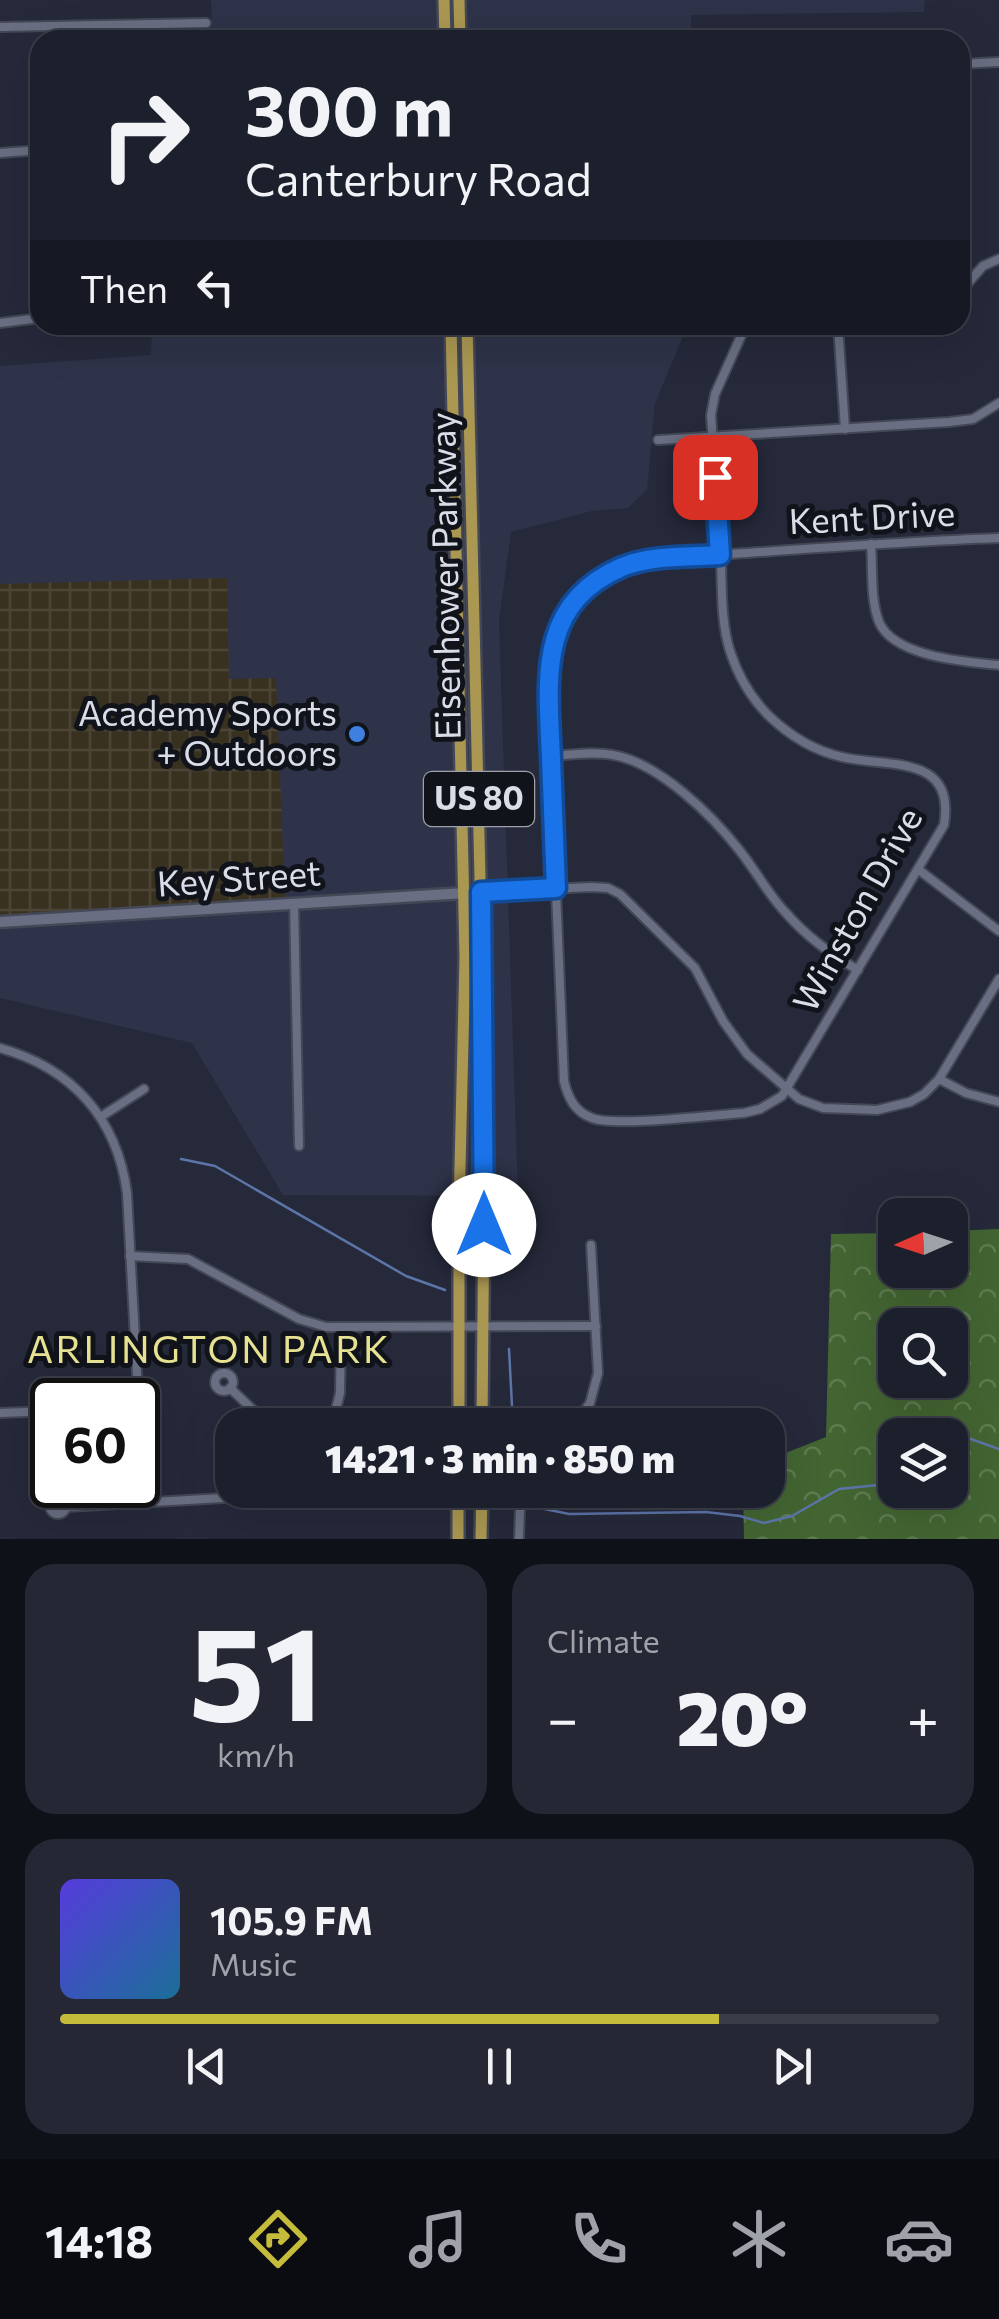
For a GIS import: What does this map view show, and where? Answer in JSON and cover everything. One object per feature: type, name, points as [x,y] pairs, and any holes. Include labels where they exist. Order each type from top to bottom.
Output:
[{"type":"main road","points":[[444,0],[445,30]]},
{"type":"main road","points":[[459,0],[460,30]]},
{"type":"main road","name":"Eisenhower Parkway","points":[[451,335],[464,892],[459,1408]]},
{"type":"main road","name":"Eisenhower Parkway","points":[[467,335],[485,1090],[482,1408]]},
{"type":"main road","points":[[458,1508],[458,1539]]},
{"type":"main road","points":[[481,1539],[482,1508]]},
{"type":"street","points":[[0,27],[206,23]]},
{"type":"street","points":[[970,63],[999,62]]},
{"type":"street","points":[[0,153],[30,151]]},
{"type":"street","points":[[970,281],[984,266],[999,258]]},
{"type":"street","points":[[0,323],[30,319]]},
{"type":"street","name":"Winston Drive","points":[[556,888],[564,1081],[567,1094],[580,1112],[605,1121],[744,1113],[771,1104],[786,1088],[944,825],[944,797],[938,782],[921,769],[824,752],[801,741],[766,713],[744,684],[728,646],[712,404],[742,335]]},
{"type":"street","points":[[839,335],[845,428]]},
{"type":"street","points":[[658,440],[973,419],[999,402]]},
{"type":"street","name":"Kent Drive","points":[[556,888],[548,663],[556,635],[577,600],[608,574],[637,562],[999,538]]},
{"type":"street","points":[[871,544],[877,614],[891,638],[944,658],[999,665]]},
{"type":"street","points":[[551,756],[616,755],[648,768],[677,789],[726,836],[797,925],[822,948],[858,970]]},
{"type":"street","points":[[919,870],[999,931]]},
{"type":"street","points":[[481,892],[608,888],[629,902],[695,968],[723,1022],[747,1054],[813,1106],[878,1110],[924,1094],[939,1079],[999,979]]},
{"type":"street","name":"Key Street","points":[[0,922],[481,892]]},
{"type":"street","points":[[294,904],[299,1146]]},
{"type":"street","points":[[0,1048],[38,1060],[61,1074],[102,1116],[118,1150],[125,1175],[136,1378]]},
{"type":"street","points":[[939,1079],[966,1093],[999,1102]]},
{"type":"street","points":[[102,1116],[144,1089]]},
{"type":"street","points":[[587,1408],[597,1380],[590,1245]]},
{"type":"street","points":[[130,1256],[188,1259],[314,1325],[596,1326]]},
{"type":"street","points":[[336,1408],[340,1393],[340,1328]]},
{"type":"street","points":[[230,1388],[251,1408]]},
{"type":"street","points":[[0,1413],[30,1412]]},
{"type":"street","points":[[160,1501],[215,1498]]},
{"type":"street","points":[[519,1539],[520,1508]]},
{"type":"shaded area","points":[[211,0],[925,0],[924,12],[691,15],[691,30],[212,30]]},
{"type":"shaded area","points":[[152,335],[684,335],[655,403],[647,490],[628,508],[592,511],[511,532],[499,621],[518,1196],[283,1195],[192,1043],[0,998],[0,366],[151,355]]},
{"type":"shaded area","points":[[227,578],[229,679],[276,678],[285,899],[0,916],[0,584]]},
{"type":"green space","points":[[999,1229],[999,1539],[744,1539],[743,1508],[785,1508],[785,1453],[826,1437],[831,1234],[878,1233],[878,1288],[968,1288],[968,1230]]},
{"type":"waterway","points":[[181,1159],[215,1166],[406,1276],[445,1290]]},
{"type":"waterway","points":[[509,1349],[512,1408]]},
{"type":"waterway","points":[[968,1438],[999,1449]]},
{"type":"waterway","points":[[540,1508],[569,1514],[706,1512],[764,1523],[792,1516],[839,1489],[878,1485]]},
{"type":"place","name":"Academy Sports + Outdoors","points":[[357,734]]},
{"type":"district","name":"ARLINGTON PARK","points":[[209,1350]]},
{"type":"route","points":[[484,1225],[481,892],[556,888],[548,678],[556,635],[566,614],[586,590],[624,566],[661,558],[720,555],[715,477]]}]
